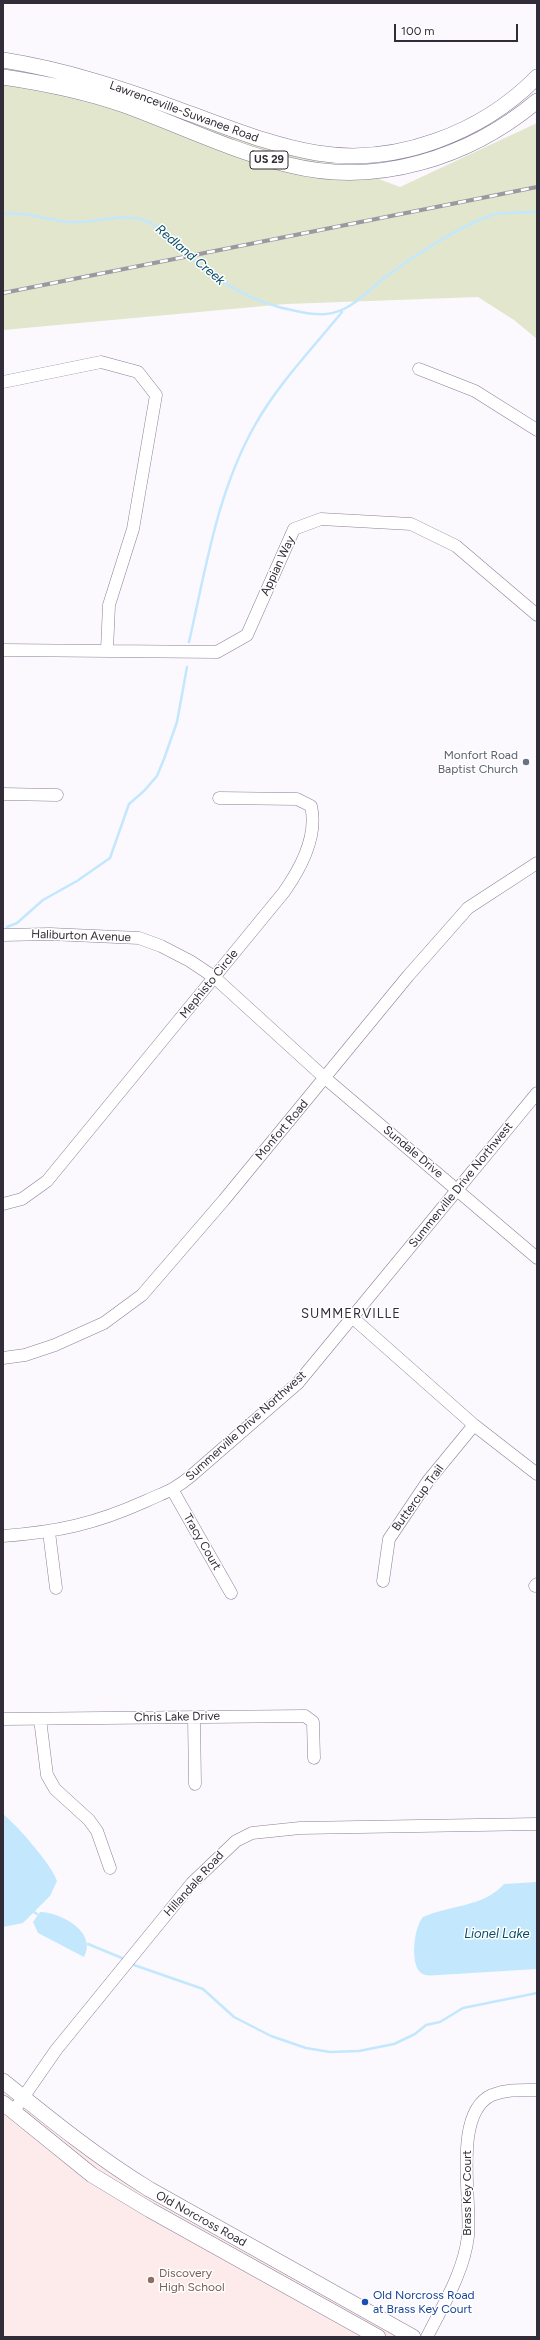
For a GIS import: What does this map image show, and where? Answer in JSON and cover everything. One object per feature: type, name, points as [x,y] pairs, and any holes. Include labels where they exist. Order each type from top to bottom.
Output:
[{"type":"main road","name":"Lawrenceville-Suwanee Road","points":[[3,60],[50,68],[114,86],[272,143],[318,154],[360,155],[404,150],[439,140],[472,126],[499,110],[537,77]]},
{"type":"main road","name":"Lawrenceville-Suwanee Road","points":[[3,77],[39,82],[122,105],[253,155],[290,166],[324,171],[353,172],[385,170],[446,156],[487,137],[537,101]]},
{"type":"main road","points":[[188,130],[192,114]]},
{"type":"main road","points":[[439,140],[446,156]]},
{"type":"main road","name":"Old Norcross Road","points":[[3,2081],[106,2163],[149,2190],[413,2337]]},
{"type":"main road","name":"Old Norcross Road","points":[[8,2108],[105,2183],[150,2210],[378,2337]]},
{"type":"street","points":[[3,382],[101,362],[138,372],[156,395],[133,530],[109,605],[107,650]]},
{"type":"street","points":[[419,369],[475,391],[537,430]]},
{"type":"street","name":"Appian Way","points":[[3,650],[217,652],[247,635],[294,529],[321,519],[411,524],[456,546],[537,615]]},
{"type":"street","points":[[3,794],[58,795]]},
{"type":"street","name":"Mephisto Circle","points":[[3,1204],[22,1200],[47,1181],[284,892],[297,873],[310,839],[313,813],[311,806],[297,799],[219,798]]},
{"type":"street","name":"Monfort Road","points":[[3,1358],[25,1355],[55,1345],[104,1323],[142,1295],[325,1078],[408,976],[468,908],[537,863]]},
{"type":"street","name":"Haliburton Avenue","points":[[3,935],[50,934],[139,938],[161,946],[214,977],[325,1078]]},
{"type":"street","name":"Sundale Drive","points":[[325,1078],[537,1258]]},
{"type":"street","name":"Summerville Drive Northwest","points":[[3,1536],[49,1532],[108,1517],[173,1491],[298,1384],[537,1093]]},
{"type":"street","points":[[353,1318],[474,1425],[537,1474]]},
{"type":"street","name":"Buttercup Trail","points":[[383,1581],[389,1539],[428,1481],[474,1425]]},
{"type":"street","name":"Tracy Court","points":[[173,1491],[231,1593]]},
{"type":"street","points":[[49,1532],[56,1588]]},
{"type":"street","name":"Chris Lake Drive","points":[[3,1719],[305,1716],[313,1722],[314,1758]]},
{"type":"street","points":[[194,1717],[196,1784]]},
{"type":"street","points":[[40,1719],[47,1775],[55,1789],[89,1820],[97,1831],[110,1868]]},
{"type":"street","name":"Hillandale Road","points":[[8,2108],[23,2097],[56,2050],[192,1883],[236,1841],[252,1833],[300,1828],[537,1824]]},
{"type":"street","name":"Brass Key Court","points":[[427,2337],[463,2261],[468,2235],[467,2145],[471,2122],[480,2104],[491,2096],[510,2090],[537,2090]]},
{"type":"shaded area","points":[[3,2084],[119,2176],[408,2337],[3,2337]]},
{"type":"green space","points":[[3,62],[224,121],[400,187],[537,123],[537,339],[514,320],[478,297],[286,304],[3,330]]},
{"type":"water","points":[[3,1814],[17,1827],[33,1846],[48,1865],[57,1881],[50,1896],[23,1923],[3,1927]]},
{"type":"water","name":"Lionel Lake","points":[[537,1882],[537,1969],[432,1975],[424,1975],[420,1972],[415,1961],[414,1944],[417,1928],[423,1917],[466,1905],[487,1897],[496,1892],[504,1884]]},
{"type":"water","points":[[40,1912],[48,1913],[66,1920],[75,1925],[82,1932],[86,1939],[87,1948],[84,1957],[38,1933],[33,1922]]},
{"type":"waterway","name":"Redland Creek","points":[[3,214],[31,215],[68,222],[86,222],[121,217],[138,218],[157,227],[197,263],[236,290],[265,303],[307,313],[326,314],[351,305],[388,275],[411,259],[464,227],[494,214],[537,211]]},
{"type":"waterway","points":[[189,642],[214,531],[231,477],[242,451],[255,425],[274,395],[342,312]]},
{"type":"waterway","points":[[7,927],[17,923],[43,900],[77,881],[110,858],[129,804],[144,791],[157,776],[164,759],[177,722],[187,667]]},
{"type":"waterway","points":[[88,1944],[122,1958]]},
{"type":"waterway","points":[[134,1965],[203,1989],[234,2017],[271,2036],[306,2048],[330,2052],[359,2051],[394,2044],[415,2034],[426,2025],[440,2022],[463,2008],[537,1993]]},
{"type":"railway","points":[[3,293],[537,187]]},
{"type":"place","name":"Monfort Road Baptist Church","points":[[526,762]]},
{"type":"place","name":"Discovery High School","points":[[151,2280]]},
{"type":"place","name":"Old Norcross Road at Brass Key Court","points":[[365,2302]]},
{"type":"district","name":"SUMMERVILLE","points":[[351,1314]]}]
